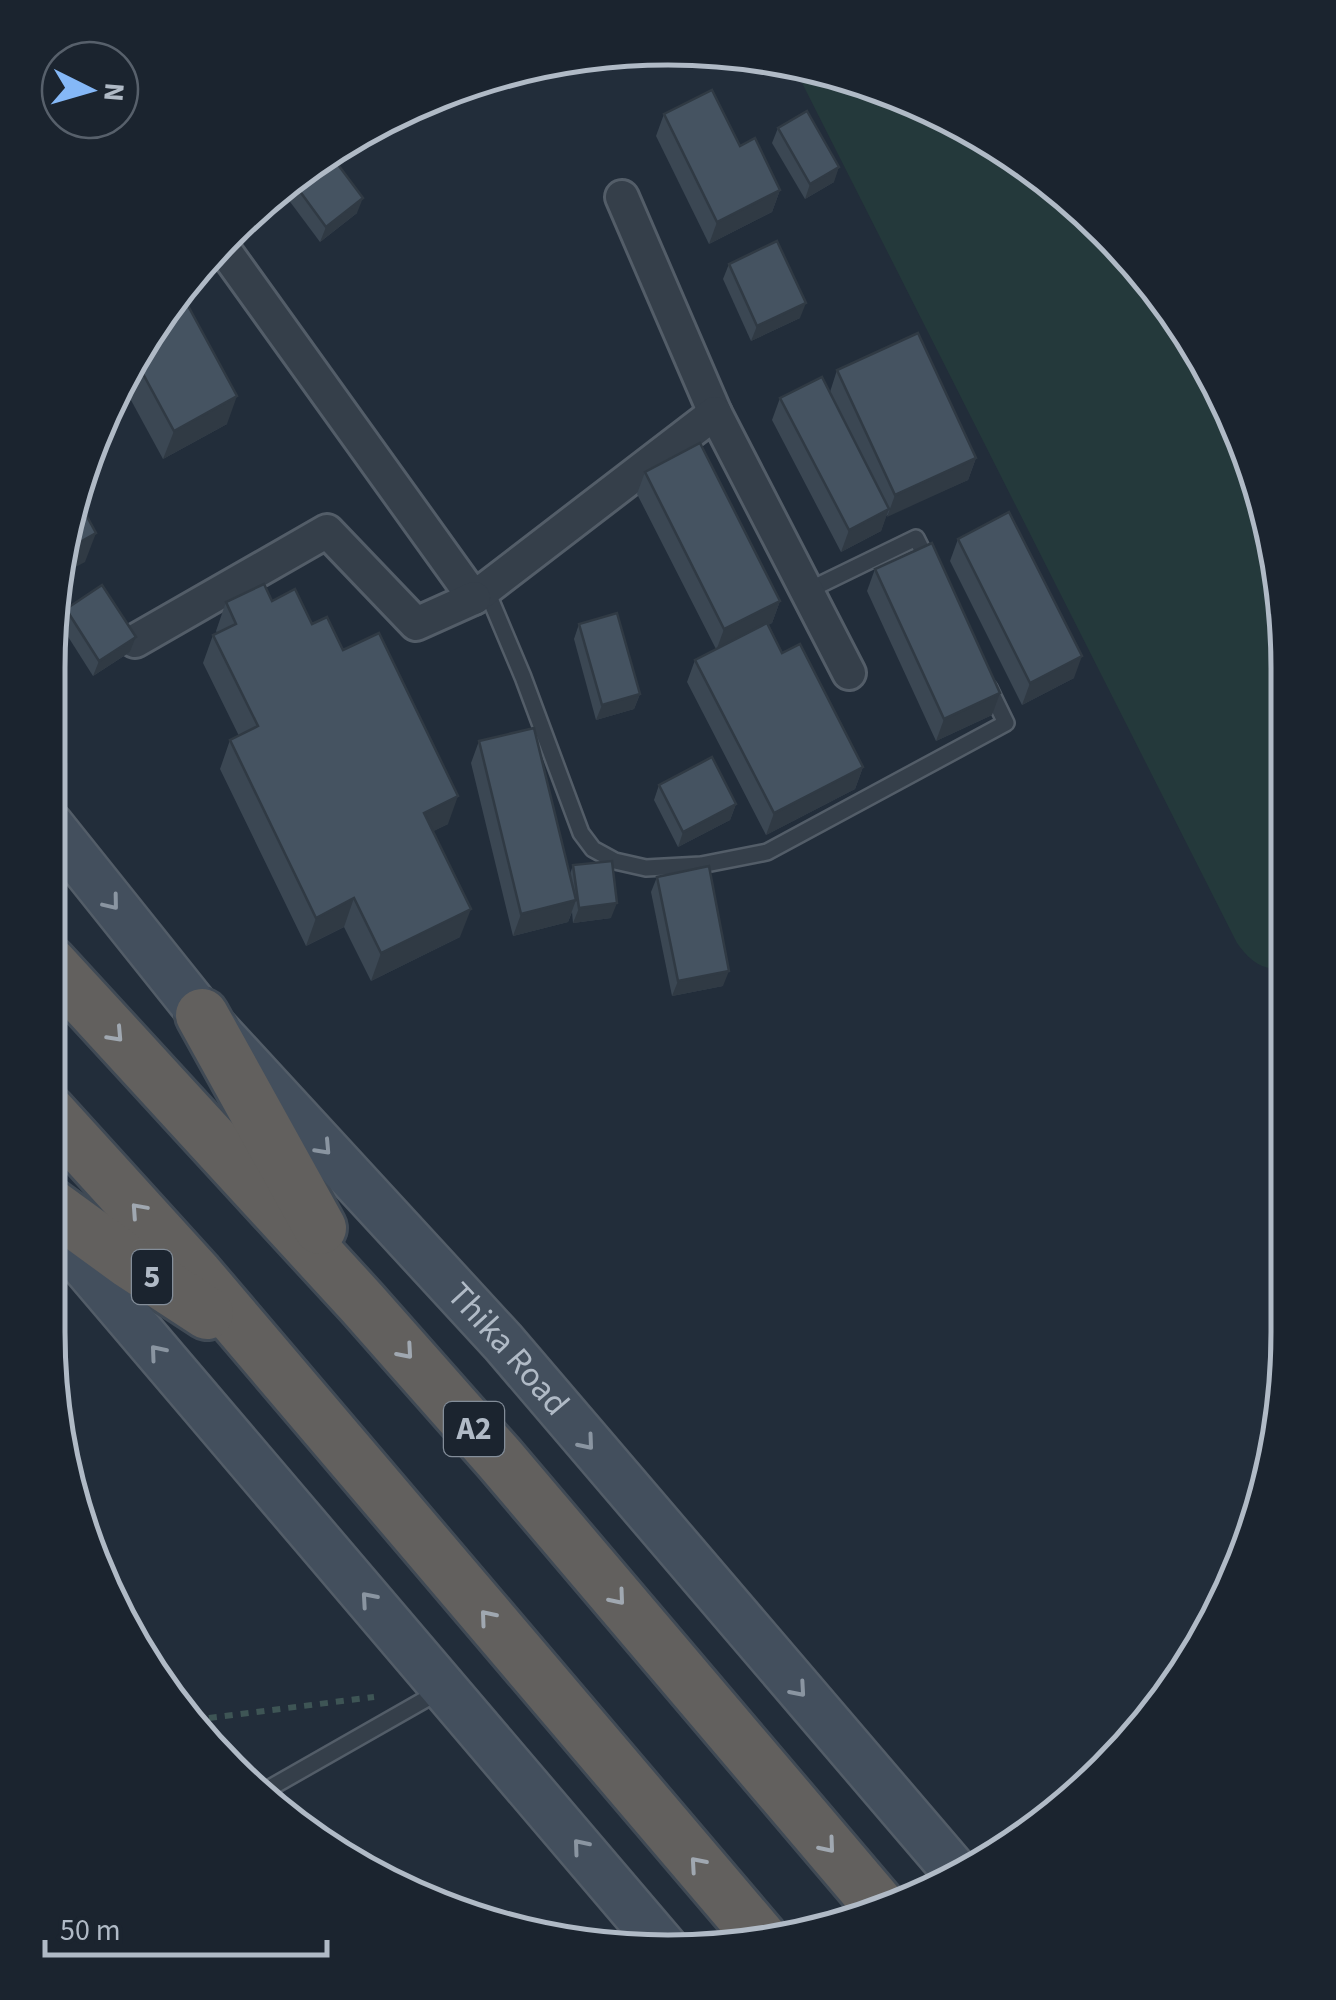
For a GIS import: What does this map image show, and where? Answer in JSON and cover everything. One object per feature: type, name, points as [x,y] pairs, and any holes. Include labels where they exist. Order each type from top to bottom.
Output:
[{"type":"highway","name":"A2","points":[[65,979],[499,1458],[873,1899]]},
{"type":"highway","points":[[202,1015],[362,1304]]},
{"type":"highway","points":[[65,1130],[197,1275],[753,1929]]},
{"type":"highway","name":"5","points":[[65,1215],[259,1347]]},
{"type":"main road","name":"Thika Road","points":[[65,844],[202,1015],[503,1342],[949,1865]]},
{"type":"main road","points":[[65,1242],[653,1935]]},
{"type":"street","points":[[622,197],[715,412],[849,673]]},
{"type":"street","points":[[229,256],[480,594]]},
{"type":"street","points":[[135,641],[327,531],[416,624],[480,594],[715,412]]},
{"type":"lane","points":[[807,591],[916,538],[932,571]]},
{"type":"lane","points":[[480,594],[523,677],[580,833],[593,849],[646,868],[702,865],[767,852],[1006,723],[981,672]]},
{"type":"lane","points":[[272,1787],[445,1688]]},
{"type":"path","points":[[206,1718],[445,1688]]},
{"type":"green space","points":[[801,81],[862,97],[935,127],[1035,190],[1121,270],[1169,333],[1209,401],[1250,512],[1270,629],[1271,968],[1258,964],[1237,943]]},
{"type":"building","points":[[712,90],[740,146],[755,138],[780,190],[717,222],[664,114]]},
{"type":"building","points":[[807,111],[839,167],[810,184],[778,128]]},
{"type":"building","points":[[338,164],[363,198],[326,227],[300,191]]},
{"type":"building","points":[[777,241],[806,303],[757,326],[729,264]]},
{"type":"building","points":[[187,305],[237,396],[174,431],[142,373]]},
{"type":"building","points":[[918,333],[976,458],[895,495],[837,370]]},
{"type":"building","points":[[822,377],[889,509],[849,530],[780,398]]},
{"type":"building","points":[[700,443],[780,601],[724,629],[645,472]]},
{"type":"building","points":[[1009,512],[1082,656],[1030,683],[958,539]]},
{"type":"building","points":[[86,514],[96,533],[79,543]]},
{"type":"building","points":[[932,543],[1000,693],[944,719],[875,569]]},
{"type":"building","points":[[264,584],[272,601],[295,589],[312,624],[327,617],[343,650],[379,633],[458,796],[424,813],[471,909],[381,953],[354,898],[316,918],[230,740],[258,726],[213,635],[236,624],[226,602]]},
{"type":"building","points":[[102,585],[136,637],[99,661],[68,608]]},
{"type":"building","points":[[617,613],[640,694],[602,705],[579,624]]},
{"type":"building","points":[[767,623],[782,653],[800,644],[863,767],[774,813],[695,660]]},
{"type":"building","points":[[534,728],[576,900],[521,914],[479,741]]},
{"type":"building","points":[[712,757],[736,804],[683,832],[659,785]]},
{"type":"building","points":[[612,861],[617,903],[579,908],[573,865]]},
{"type":"building","points":[[709,866],[729,971],[678,981],[657,877]]}]
